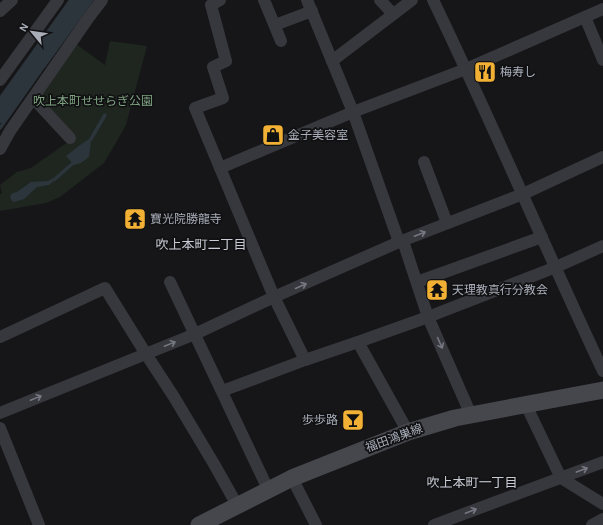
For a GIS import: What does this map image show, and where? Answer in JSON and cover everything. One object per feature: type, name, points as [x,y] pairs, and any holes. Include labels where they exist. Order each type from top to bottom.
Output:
[{"type":"main road","name":"福田鴻巣線","points":[[199,525],[292,478],[408,432],[456,418],[603,390]]},
{"type":"street","points":[[0,11],[12,0]]},
{"type":"street","points":[[0,80],[58,0]]},
{"type":"street","points":[[0,149],[10,131],[88,17],[102,0]]},
{"type":"street","points":[[220,0],[211,5],[226,61],[213,67],[223,98],[195,108],[274,298],[305,360]]},
{"type":"street","points":[[264,0],[281,41]]},
{"type":"street","points":[[380,0],[393,14]]},
{"type":"street","points":[[332,61],[412,0]]},
{"type":"street","points":[[432,0],[466,69],[603,371]]},
{"type":"street","points":[[275,25],[309,5],[353,112],[428,316],[471,415]]},
{"type":"street","points":[[220,168],[353,112],[466,69],[603,9]]},
{"type":"street","points":[[585,18],[603,60]]},
{"type":"street","points":[[33,98],[70,138]]},
{"type":"street","points":[[0,413],[195,334],[401,241],[523,194],[603,157]]},
{"type":"street","points":[[424,162],[447,224]]},
{"type":"street","points":[[416,282],[542,237]]},
{"type":"street","points":[[222,391],[428,316],[556,267],[603,246]]},
{"type":"street","points":[[170,282],[268,489]]},
{"type":"street","points":[[0,337],[105,288],[174,397],[237,505]]},
{"type":"street","points":[[358,342],[408,432]]},
{"type":"street","points":[[526,405],[561,478],[603,504]]},
{"type":"street","points":[[0,428],[39,525]]},
{"type":"street","points":[[434,525],[603,462]]},
{"type":"street","points":[[292,478],[316,525]]},
{"type":"street","points":[[592,525],[603,519]]},
{"type":"green space","name":"吹上本町せせらぎ公園","points":[[110,41],[147,46],[126,125],[104,163],[60,197],[46,203],[0,211],[0,194],[2,194],[0,185],[17,172],[31,168],[68,142],[38,100],[76,44],[105,65]]},
{"type":"shaded area","points":[[89,139],[91,141],[89,157],[81,163],[74,165],[66,156]]},
{"type":"shaded area","points":[[53,178],[55,180],[49,185],[37,187],[24,199],[14,202],[11,200],[10,196],[13,193],[17,192],[31,182],[48,181]]},
{"type":"waterway","points":[[0,113],[81,0]]},
{"type":"waterway","points":[[44,66],[92,0]]},
{"type":"waterway","points":[[0,128],[40,71]]},
{"type":"waterway","points":[[91,139],[105,115]]},
{"type":"waterway","points":[[55,179],[72,164]]},
{"type":"place","name":"梅寿し","points":[[485,72]]},
{"type":"place","name":"金子美容室","points":[[273,135]]},
{"type":"place","name":"寶光院勝龍寺","points":[[135,219]]},
{"type":"place","name":"天理教真行分教会","points":[[437,290]]},
{"type":"place","name":"歩歩路","points":[[353,420]]},
{"type":"district","name":"吹上本町二丁目","points":[[201,244]]},
{"type":"district","name":"吹上本町一丁目","points":[[472,482]]}]
